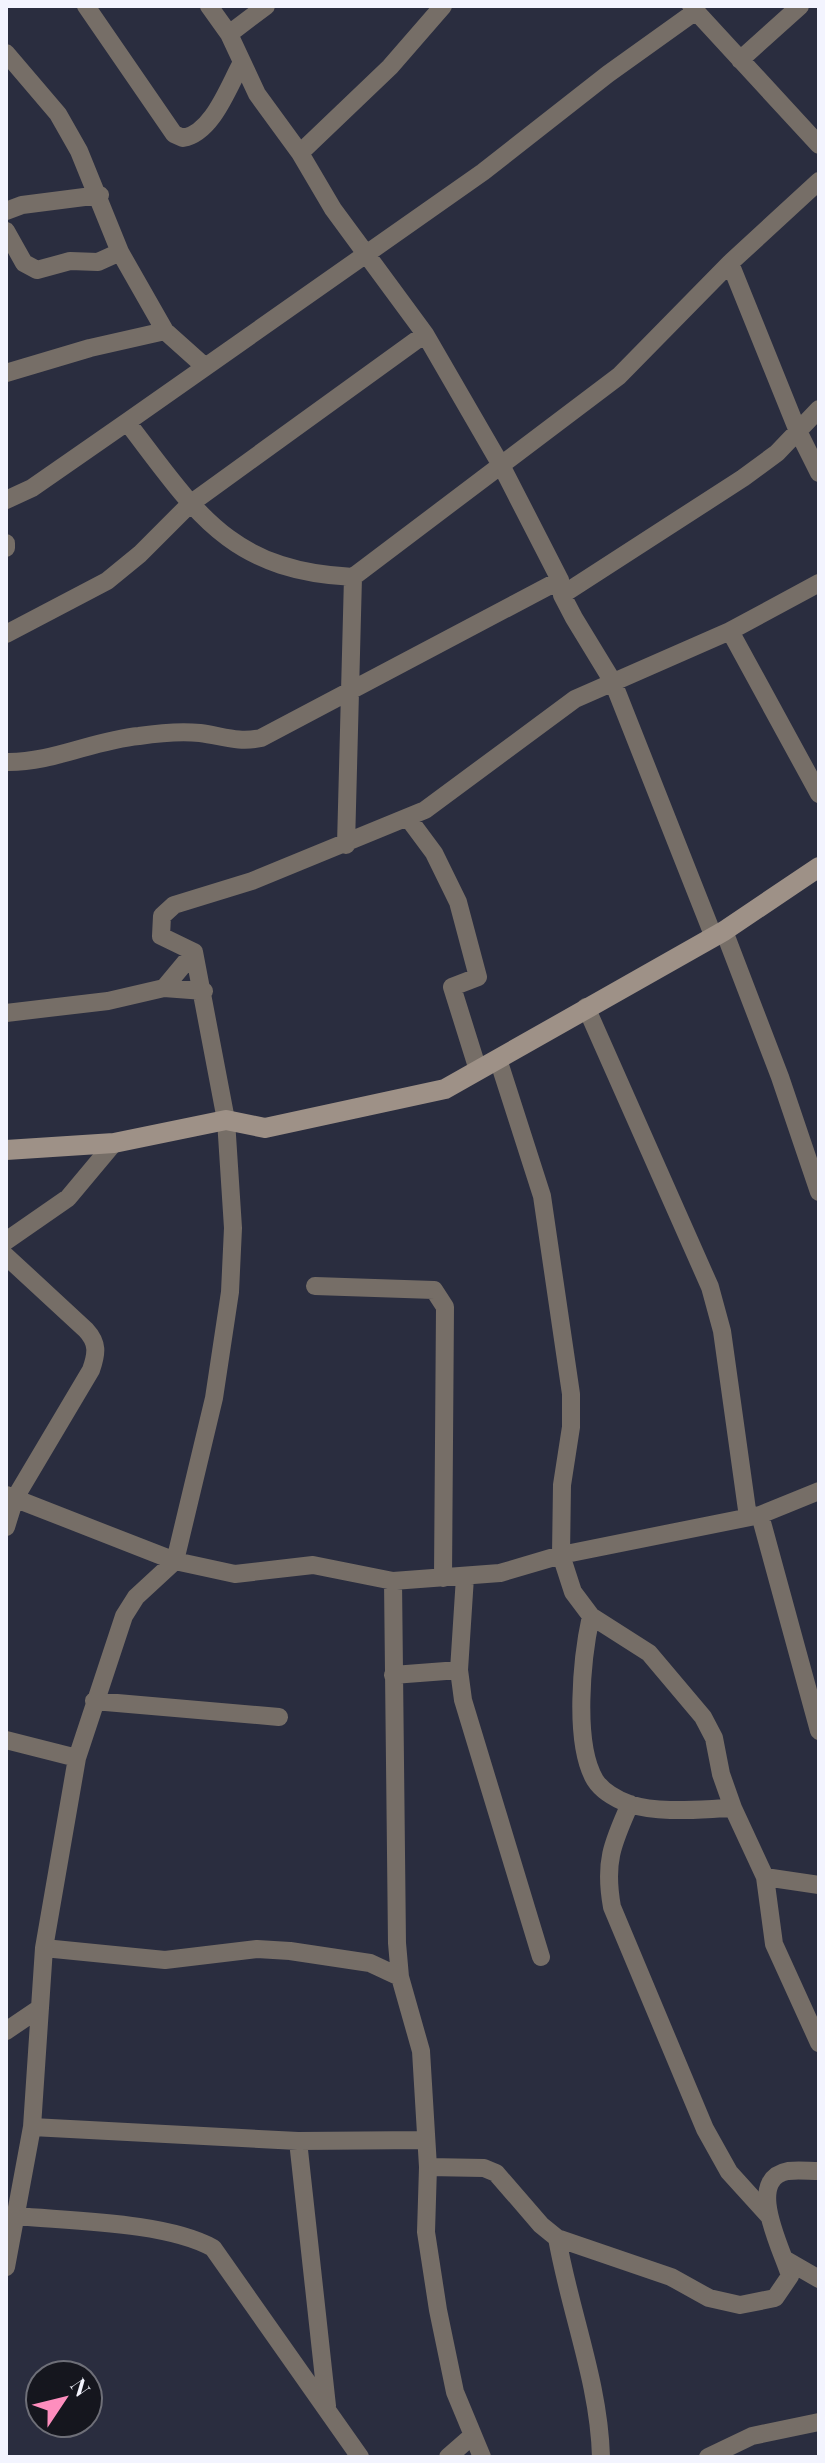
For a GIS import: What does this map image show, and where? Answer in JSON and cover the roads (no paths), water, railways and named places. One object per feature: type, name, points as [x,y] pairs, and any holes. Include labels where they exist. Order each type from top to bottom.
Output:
[{"type":"street","points":[[86,6],[174,134],[183,138],[193,135],[215,111],[241,64]]},
{"type":"street","points":[[209,6],[229,34],[241,64],[333,209],[425,334],[502,467],[561,588],[613,682],[780,1077],[819,1192]]},
{"type":"street","points":[[229,34],[266,6]]},
{"type":"street","points":[[300,153],[390,67],[443,6]]},
{"type":"street","points":[[740,60],[800,6]]},
{"type":"street","points":[[6,500],[32,488],[203,365],[483,172],[694,8],[819,145]]},
{"type":"street","points":[[6,53],[58,114],[100,195],[120,252],[165,331],[203,365]]},
{"type":"street","points":[[127,422],[190,504],[220,535],[262,558],[300,570],[353,577],[423,521],[502,467],[619,376],[730,263],[819,181]]},
{"type":"street","points":[[6,211],[22,205],[100,195]]},
{"type":"street","points":[[6,231],[24,263],[37,270],[70,261],[98,262],[120,252]]},
{"type":"street","points":[[730,263],[797,429],[819,473]]},
{"type":"street","points":[[6,373],[77,351],[165,331]]},
{"type":"street","points":[[6,634],[107,581],[140,554],[190,504],[425,334]]},
{"type":"street","points":[[6,762],[50,758],[135,736],[202,733],[247,741],[261,738],[561,588],[743,478],[777,453],[819,409]]},
{"type":"street","points":[[346,845],[353,577]]},
{"type":"street","points":[[6,2267],[32,2127],[44,1948],[77,1758],[124,1616],[136,1597],[175,1561],[214,1398],[230,1292],[233,1228],[226,1120],[204,991],[194,952],[161,936],[162,916],[174,905],[346,845],[425,810],[575,699],[730,631],[819,583]]},
{"type":"street","points":[[730,631],[819,794]]},
{"type":"street","points":[[408,818],[434,853],[458,902],[478,977],[452,987],[478,1070]]},
{"type":"street","points":[[6,1150],[114,1143],[226,1120],[265,1128],[445,1089],[719,933],[819,867]]},
{"type":"street","points":[[164,988],[194,952]]},
{"type":"street","points":[[6,1013],[83,1004],[164,988],[204,991]]},
{"type":"street","points":[[586,1007],[710,1287],[722,1331],[754,1516],[819,1731]]},
{"type":"street","points":[[498,1059],[542,1196],[571,1394],[571,1427],[562,1485],[561,1555],[573,1592],[591,1616],[649,1653],[703,1717],[714,1738],[721,1774],[733,1808],[765,1877],[774,1944],[819,2043]]},
{"type":"street","points":[[6,1241],[68,1198],[114,1143]]},
{"type":"street","points":[[6,1256],[95,1339],[97,1354],[91,1370],[10,1497],[6,1527]]},
{"type":"street","points":[[315,1286],[434,1290],[442,1296],[446,1350],[443,1578]]},
{"type":"street","points":[[10,1497],[175,1561],[235,1574],[313,1565],[393,1581],[500,1573],[561,1555],[754,1516],[819,1491]]},
{"type":"street","points":[[465,1577],[459,1670],[468,1725],[541,1957]]},
{"type":"street","points":[[393,1581],[400,1977],[421,2051],[428,2167],[426,2232],[438,2310],[455,2392],[482,2457]]},
{"type":"street","points":[[591,1616],[584,1651],[583,1684],[589,1765],[595,1781],[609,1794],[630,1804],[670,1810],[733,1808]]},
{"type":"street","points":[[393,1675],[459,1670]]},
{"type":"street","points":[[94,1701],[279,1717]]},
{"type":"street","points":[[6,1740],[77,1758]]},
{"type":"street","points":[[428,2167],[484,2168],[496,2173],[541,2225],[557,2238],[671,2277],[709,2298],[740,2305],[775,2298],[790,2276],[768,2215],[729,2172],[705,2129],[612,1907],[606,1874],[612,1842],[630,1804]]},
{"type":"street","points":[[765,1877],[819,1885]]},
{"type":"street","points":[[370,1963],[397,1943]]},
{"type":"street","points":[[44,1948],[165,1960],[257,1949],[370,1963],[400,1977]]},
{"type":"street","points":[[6,2031],[40,2008]]},
{"type":"street","points":[[32,2127],[298,2141],[426,2140]]},
{"type":"street","points":[[298,2141],[327,2409]]},
{"type":"street","points":[[768,2215],[768,2189],[774,2177],[786,2171],[819,2171]]},
{"type":"street","points":[[17,2216],[115,2225],[198,2239],[213,2248],[360,2457]]},
{"type":"street","points":[[557,2238],[575,2327],[598,2406],[601,2457]]},
{"type":"street","points":[[786,2260],[819,2279]]},
{"type":"street","points":[[708,2457],[752,2436],[819,2422]]},
{"type":"street","points":[[448,2457],[472,2436]]}]
